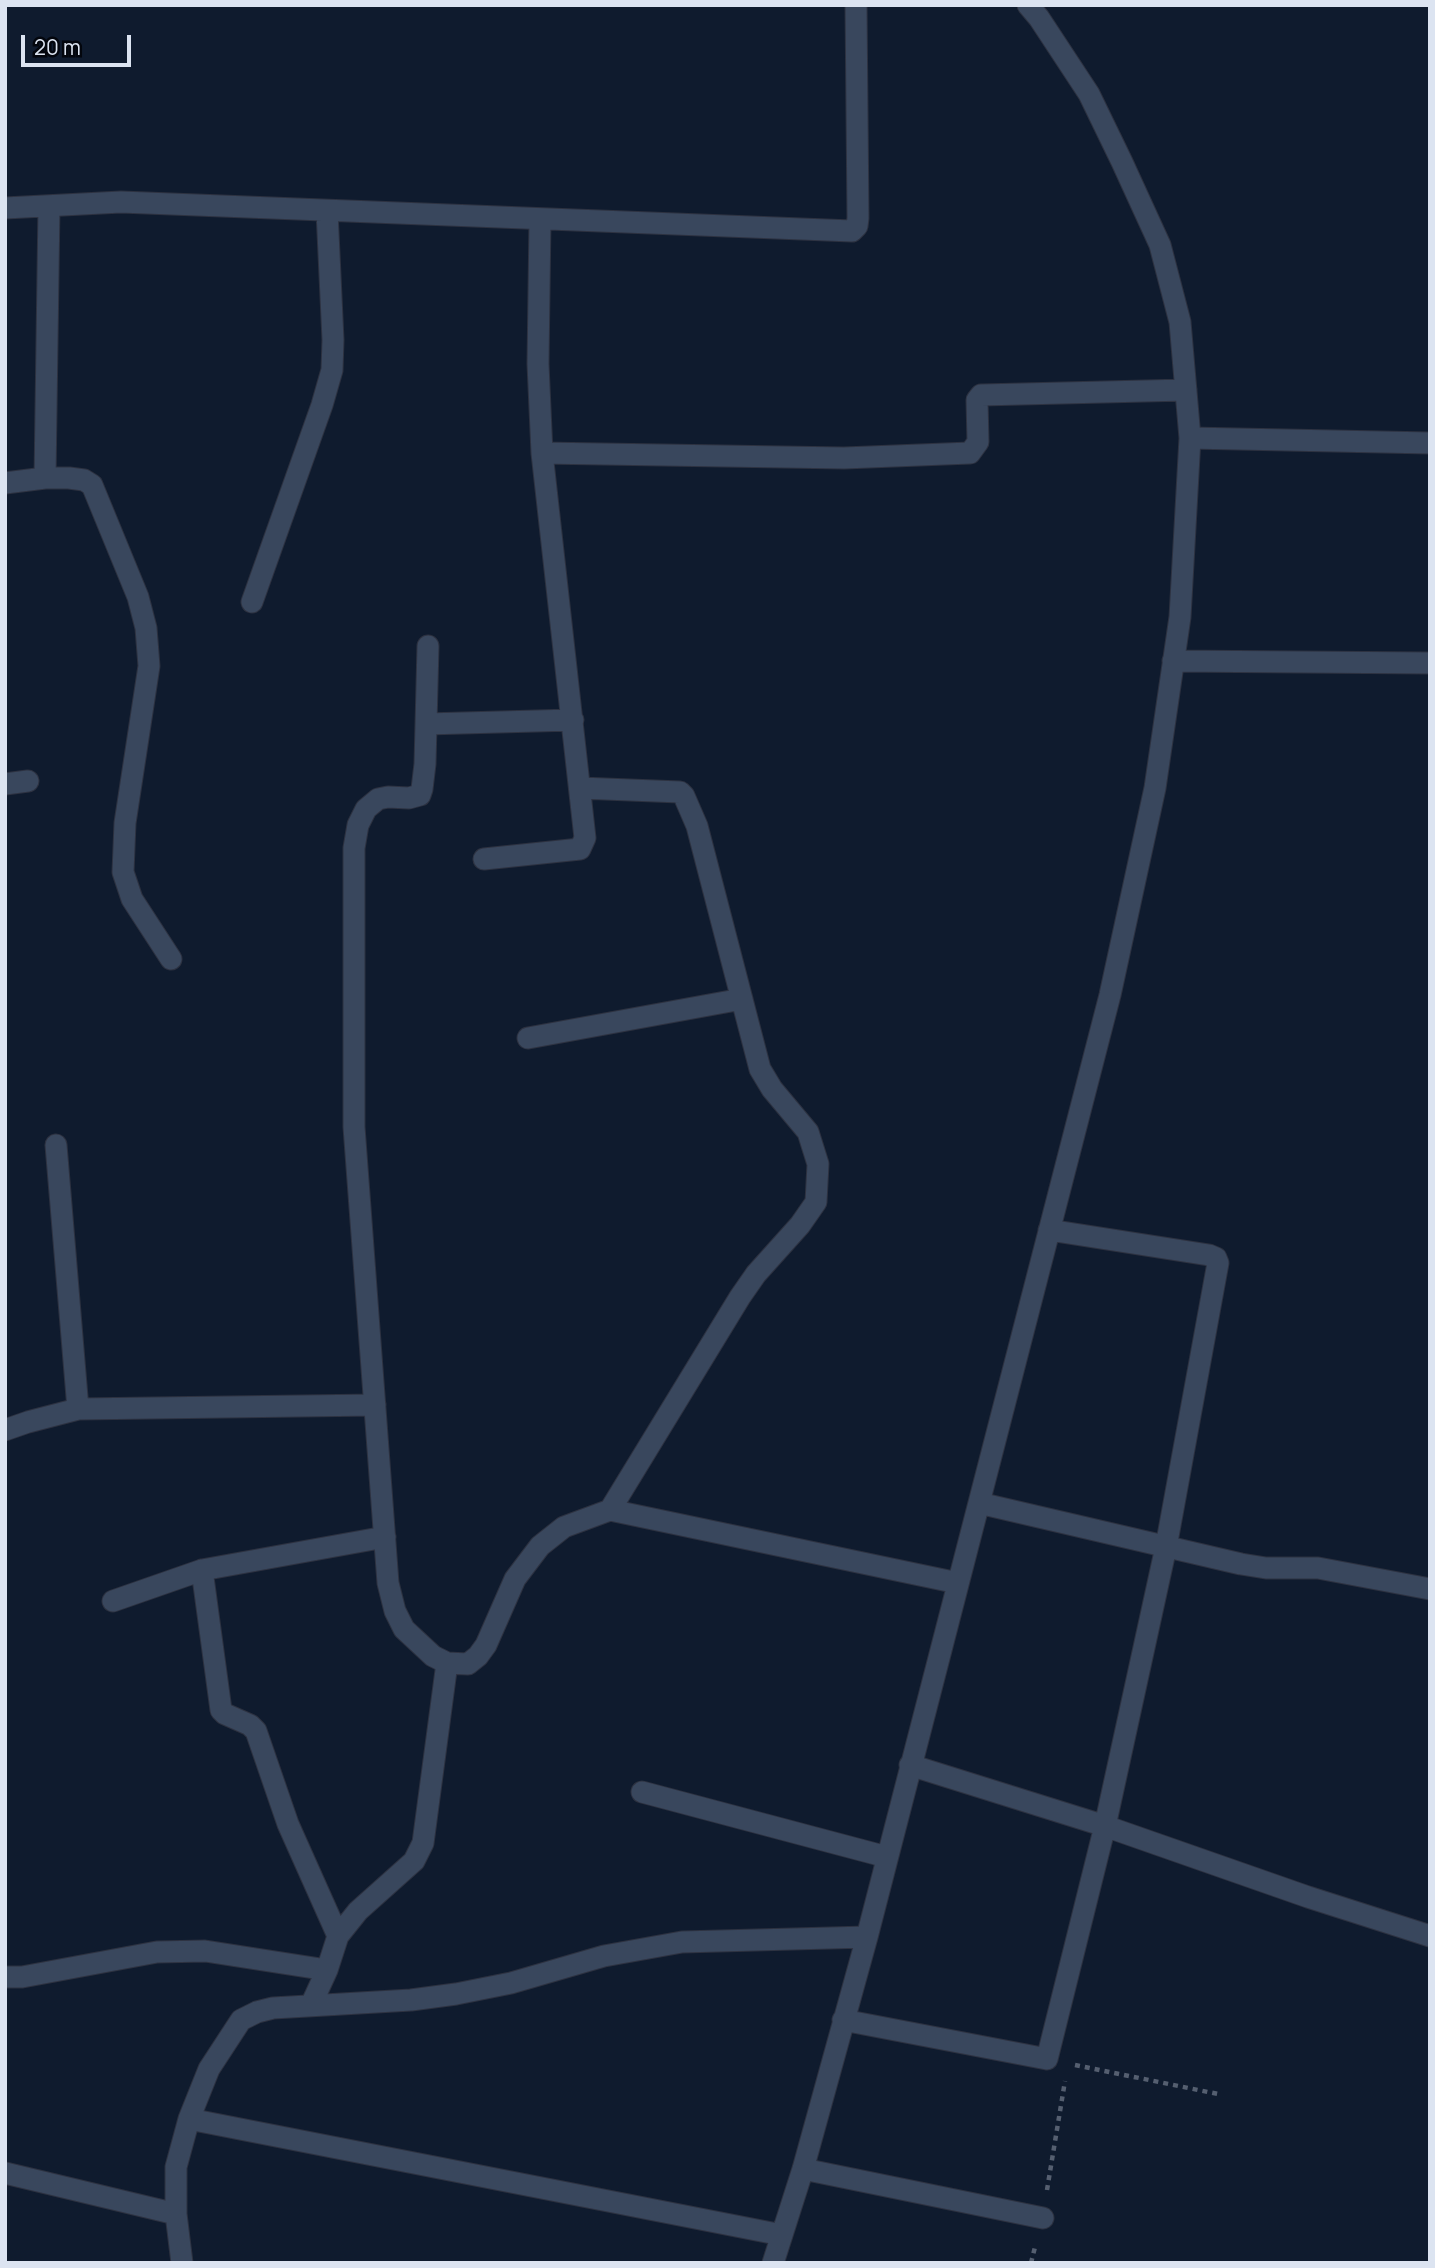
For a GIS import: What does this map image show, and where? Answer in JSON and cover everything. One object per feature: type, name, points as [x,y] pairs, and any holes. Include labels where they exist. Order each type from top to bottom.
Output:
[{"type":"street","points":[[5,208],[121,202],[852,231],[857,226],[858,218],[856,5]]},
{"type":"street","points":[[773,2263],[803,2169],[867,1937],[1130,910],[1155,788],[1180,617],[1190,438],[1180,321],[1160,245],[1089,94],[1028,5]]},
{"type":"street","points":[[45,478],[49,206]]},
{"type":"street","points":[[252,603],[332,370],[327,211]]},
{"type":"street","points":[[484,859],[580,849],[585,838],[542,453],[538,364],[540,220]]},
{"type":"street","points":[[542,453],[844,458],[970,453],[978,442],[977,400],[981,395],[1186,390]]},
{"type":"street","points":[[1190,438],[1430,443]]},
{"type":"street","points":[[5,483],[45,478],[84,480],[92,485],[128,569],[146,628],[149,666],[125,823],[123,872],[132,899],[171,959]]},
{"type":"street","points":[[428,646],[425,764],[420,795],[378,799],[366,809],[358,825],[354,848],[354,1127],[388,1583],[395,1611],[404,1629],[433,1656],[447,1663],[468,1664],[478,1657],[486,1645],[515,1579],[540,1546],[564,1527],[585,1517],[610,1510],[958,1583]]},
{"type":"street","points":[[1174,661],[1430,663]]},
{"type":"street","points":[[426,724],[573,720]]},
{"type":"street","points":[[5,784],[28,781]]},
{"type":"street","points":[[580,788],[680,792],[684,796],[697,826],[760,1069],[772,1089],[808,1132],[818,1164],[816,1202],[740,1297],[610,1510]]},
{"type":"street","points":[[528,1038],[742,999]]},
{"type":"street","points":[[55,1145],[78,1409]]},
{"type":"street","points":[[843,2020],[1057,2061],[1166,1547],[1218,1263],[1216,1258],[1209,1255],[1049,1230]]},
{"type":"street","points":[[5,1430],[78,1409],[375,1405]]},
{"type":"street","points":[[979,1503],[1241,1564],[1266,1568],[1318,1568],[1430,1589]]},
{"type":"street","points":[[113,1601],[202,1570],[385,1537]]},
{"type":"street","points":[[202,1570],[221,1710],[256,1731],[288,1824],[338,1936]]},
{"type":"street","points":[[311,2005],[327,1970],[338,1936],[358,1911],[414,1861],[423,1843],[447,1663]]},
{"type":"street","points":[[910,1765],[1105,1826],[1308,1898],[1430,1936]]},
{"type":"street","points":[[642,1792],[887,1857]]},
{"type":"street","points":[[182,2263],[176,2214],[176,2167],[189,2119],[209,2069],[241,2020],[273,2008],[411,2000],[456,1994],[511,1983],[604,1956],[682,1942],[867,1937]]},
{"type":"street","points":[[5,1978],[157,1952],[205,1951],[327,1970]]},
{"type":"street","points":[[189,2119],[782,2235]]},
{"type":"street","points":[[803,2169],[1042,2218]]},
{"type":"street","points":[[5,2173],[176,2214]]},
{"type":"path","points":[[1031,2263],[1042,2218],[1057,2061],[1219,2094]]}]
